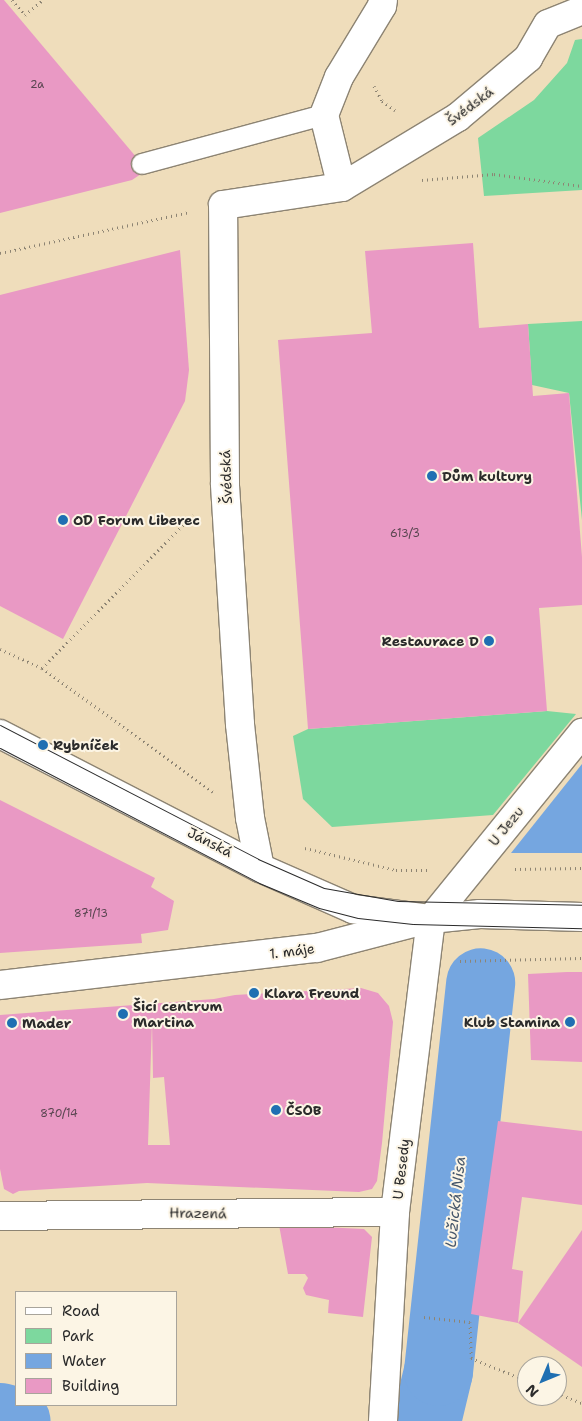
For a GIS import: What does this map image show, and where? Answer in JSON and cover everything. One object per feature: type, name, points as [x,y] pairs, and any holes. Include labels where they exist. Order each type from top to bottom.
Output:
[{"type":"street","points":[[342,187],[324,115],[339,77],[382,6],[383,0]]},
{"type":"street","name":"Švédská","points":[[260,868],[250,818],[240,724],[225,482],[223,205],[342,187],[458,117],[528,58],[548,24],[582,10]]},
{"type":"street","name":"U Jezu","points":[[431,919],[582,733]]},
{"type":"street","name":"Jánská","points":[[0,734],[260,868],[353,909],[431,919]]},
{"type":"street","name":"1. máje","points":[[0,985],[317,948],[431,919],[480,914],[582,917]]},
{"type":"street","name":"U Besedy","points":[[384,1414],[395,1212],[426,972],[431,919]]},
{"type":"street","name":"Hrazená","points":[[0,1216],[395,1212]]},
{"type":"lane","points":[[142,164],[324,115]]},
{"type":"path","points":[[12,0],[24,15],[43,0]]},
{"type":"path","points":[[417,180],[494,174],[582,186]]},
{"type":"path","points":[[0,253],[223,205]]},
{"type":"path","points":[[42,668],[225,482]]},
{"type":"path","points":[[0,649],[42,668],[250,818]]},
{"type":"path","points":[[302,847],[345,860],[396,870],[470,870]]},
{"type":"path","points":[[505,869],[582,868]]},
{"type":"path","points":[[426,972],[463,961],[582,958]]},
{"type":"path","points":[[422,1317],[470,1322],[471,1358],[517,1377]]},
{"type":"path","points":[[567,1397],[582,1403]]},
{"type":"green space","points":[[582,39],[582,190],[484,196],[478,138],[534,100],[567,63],[575,40]]},
{"type":"green space","points":[[582,321],[582,520],[569,393],[532,385],[528,324]]},
{"type":"green space","points":[[547,711],[576,714],[493,815],[332,827],[303,799],[293,736],[308,729]]},
{"type":"water","points":[[582,764],[582,853],[511,853]]},
{"type":"pier","points":[[511,853],[582,853],[582,855],[511,856]]},
{"type":"building","points":[[0,0],[4,0],[142,164],[141,174],[132,180],[0,213]]},
{"type":"building","name":"Dům kultury","points":[[473,243],[479,328],[528,324],[533,396],[569,393],[582,557],[582,605],[539,608],[547,711],[308,729],[278,340],[372,333],[365,251]]},
{"type":"building","name":"OD Forum Liberec","points":[[180,250],[189,370],[185,401],[63,639],[0,606],[0,295]]},
{"type":"building","points":[[0,800],[155,878],[151,887],[174,901],[168,930],[141,934],[142,943],[0,953]]},
{"type":"building","points":[[582,972],[582,1062],[531,1060],[528,974]]},
{"type":"building","name":"ČSOB","points":[[361,988],[378,993],[389,1006],[393,1022],[382,1143],[377,1181],[372,1189],[359,1192],[147,1183],[19,1191],[13,1194],[4,1189],[0,1169],[0,1015],[214,999],[235,995]],"holes":[[[152,1022],[153,1078],[164,1077],[170,1145],[148,1145]]]},
{"type":"building","points":[[498,1121],[582,1131],[582,1205],[522,1197],[512,1269],[523,1271],[518,1323],[471,1314]]},
{"type":"building","points":[[279,1225],[364,1229],[372,1237],[363,1317],[328,1313],[329,1300],[306,1295],[303,1288],[308,1278],[305,1274],[288,1274]]},
{"type":"building","points":[[582,1230],[582,1367],[518,1323]]},
{"type":"waterway","name":"Lužická Nisa","points":[[426,1421],[438,1371],[480,982]]},
{"type":"waterway","name":"Lužická Nisa","points":[[0,1417],[16,1421]]},
{"type":"tram line","points":[[0,725],[258,859],[324,888],[398,901],[582,905]]},
{"type":"tram line","points":[[0,748],[259,883],[319,908],[358,918],[413,924],[582,928]]},
{"type":"place","name":"Dům kultury","points":[[432,476]]},
{"type":"place","name":"OD Forum Liberec","points":[[63,520]]},
{"type":"place","name":"Restaurace D","points":[[489,641]]},
{"type":"place","name":"Rybníček","points":[[43,745]]},
{"type":"place","name":"Klara Freund","points":[[254,993]]},
{"type":"place","name":"Šicí centrum Martina","points":[[123,1014]]},
{"type":"place","name":"Klub Stamina","points":[[570,1022]]},
{"type":"place","name":"Mader","points":[[12,1023]]},
{"type":"place","name":"ČSOB","points":[[276,1110]]}]
